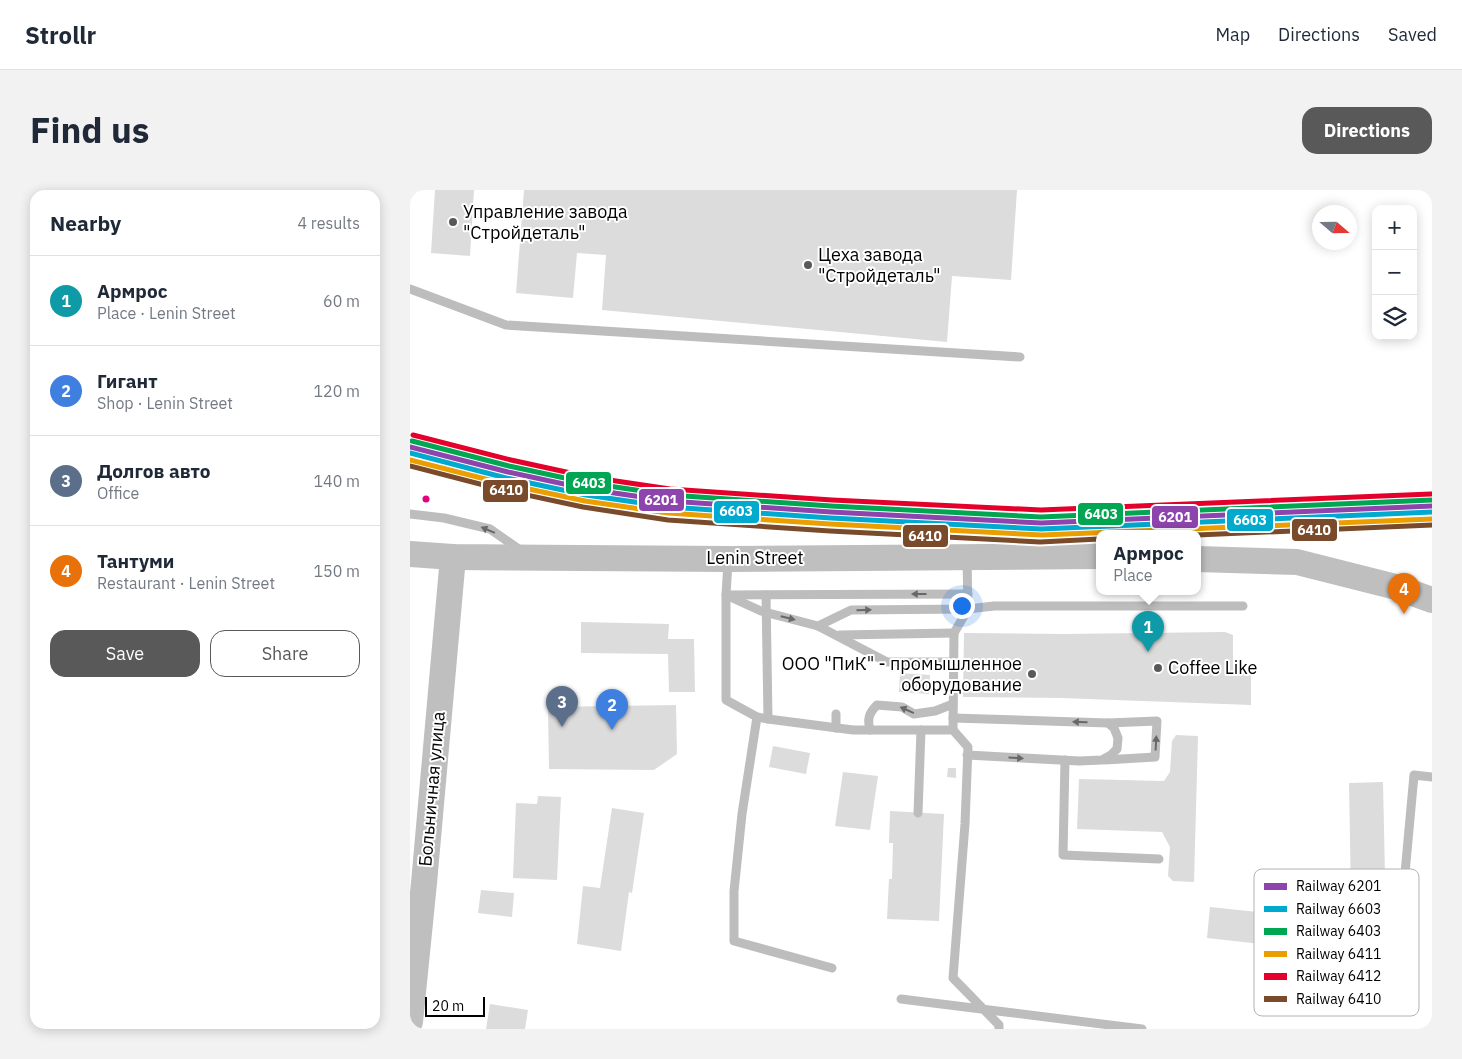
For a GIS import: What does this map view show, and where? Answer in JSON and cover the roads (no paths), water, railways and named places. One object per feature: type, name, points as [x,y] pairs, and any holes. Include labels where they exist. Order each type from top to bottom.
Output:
[{"type":"main road","name":"Lenin Street","points":[[410,554],[728,558],[1096,556]]},
{"type":"main road","name":"Больничная улица","points":[[410,1022],[453,556]]},
{"type":"main road","points":[[1201,559],[1297,562],[1396,587],[1432,600]]},
{"type":"lane","points":[[410,289],[506,325],[1020,357]]},
{"type":"lane","points":[[410,514],[444,518],[490,529],[529,556]]},
{"type":"lane","points":[[967,556],[968,609],[954,633],[953,662],[953,730],[968,747],[965,824],[953,978],[999,1024],[999,1029]]},
{"type":"lane","points":[[728,558],[726,700],[756,717],[836,728],[853,730],[953,730]]},
{"type":"lane","points":[[726,595],[968,594]]},
{"type":"lane","points":[[726,595],[760,611],[818,626],[887,662],[953,662]]},
{"type":"lane","points":[[766,595],[768,718]]},
{"type":"lane","points":[[818,626],[851,610],[968,609],[994,606],[1243,606]]},
{"type":"lane","points":[[837,635],[954,633]]},
{"type":"lane","points":[[870,730],[868,723],[869,712],[877,705],[902,707],[914,714],[935,711],[953,704]]},
{"type":"lane","points":[[836,714],[836,728]]},
{"type":"lane","points":[[756,717],[742,814],[734,891],[734,941],[832,968]]},
{"type":"lane","points":[[953,718],[1108,723],[1157,721],[1155,757],[1065,760],[967,755]]},
{"type":"lane","points":[[1102,760],[1111,755],[1117,748],[1118,738],[1114,728],[1108,723]]},
{"type":"lane","points":[[918,813],[921,730]]},
{"type":"lane","points":[[1065,760],[1063,855],[1159,859]]},
{"type":"lane","points":[[1405,869],[1414,775],[1432,777]]},
{"type":"lane","points":[[901,999],[1142,1029]]},
{"type":"rail line","name":"6412","points":[[413,435],[511,460],[589,477],[670,489],[832,500],[1041,510],[1431,494]]},
{"type":"rail line","name":"6403","points":[[412,441],[509,466],[588,483],[670,495],[831,506],[1041,517],[1432,500]]},
{"type":"rail line","name":"6201","points":[[410,447],[508,472],[587,489],[669,501],[831,512],[1041,523],[1432,506]]},
{"type":"rail line","name":"6603","points":[[410,453],[506,478],[586,495],[669,507],[831,518],[1041,529],[1432,512]]},
{"type":"rail line","name":"6411","points":[[410,460],[505,484],[585,501],[668,513],[1042,535],[1096,533]]},
{"type":"rail line","name":"6410","points":[[410,466],[503,490],[583,507],[668,520],[1040,542],[1096,539]]},
{"type":"rail line","name":"6411","points":[[1164,530],[1432,519]]},
{"type":"rail line","name":"6410","points":[[1201,535],[1432,525]]},
{"type":"place","name":"Управление завода \"Стройдеталь\"","points":[[453,222]]},
{"type":"place","name":"Цеха завода \"Стройдеталь\"","points":[[808,265]]},
{"type":"place","name":"Тантуми","points":[[1404,614]]},
{"type":"place","name":"Армрос","points":[[1148,652]]},
{"type":"place","name":"Coffee Like","points":[[1158,668]]},
{"type":"place","name":"ООО \"ПиК\" - промышленное оборудование","points":[[1032,674]]},
{"type":"place","name":"Долгов авто","points":[[562,727]]},
{"type":"place","name":"Гигант","points":[[612,730]]}]
